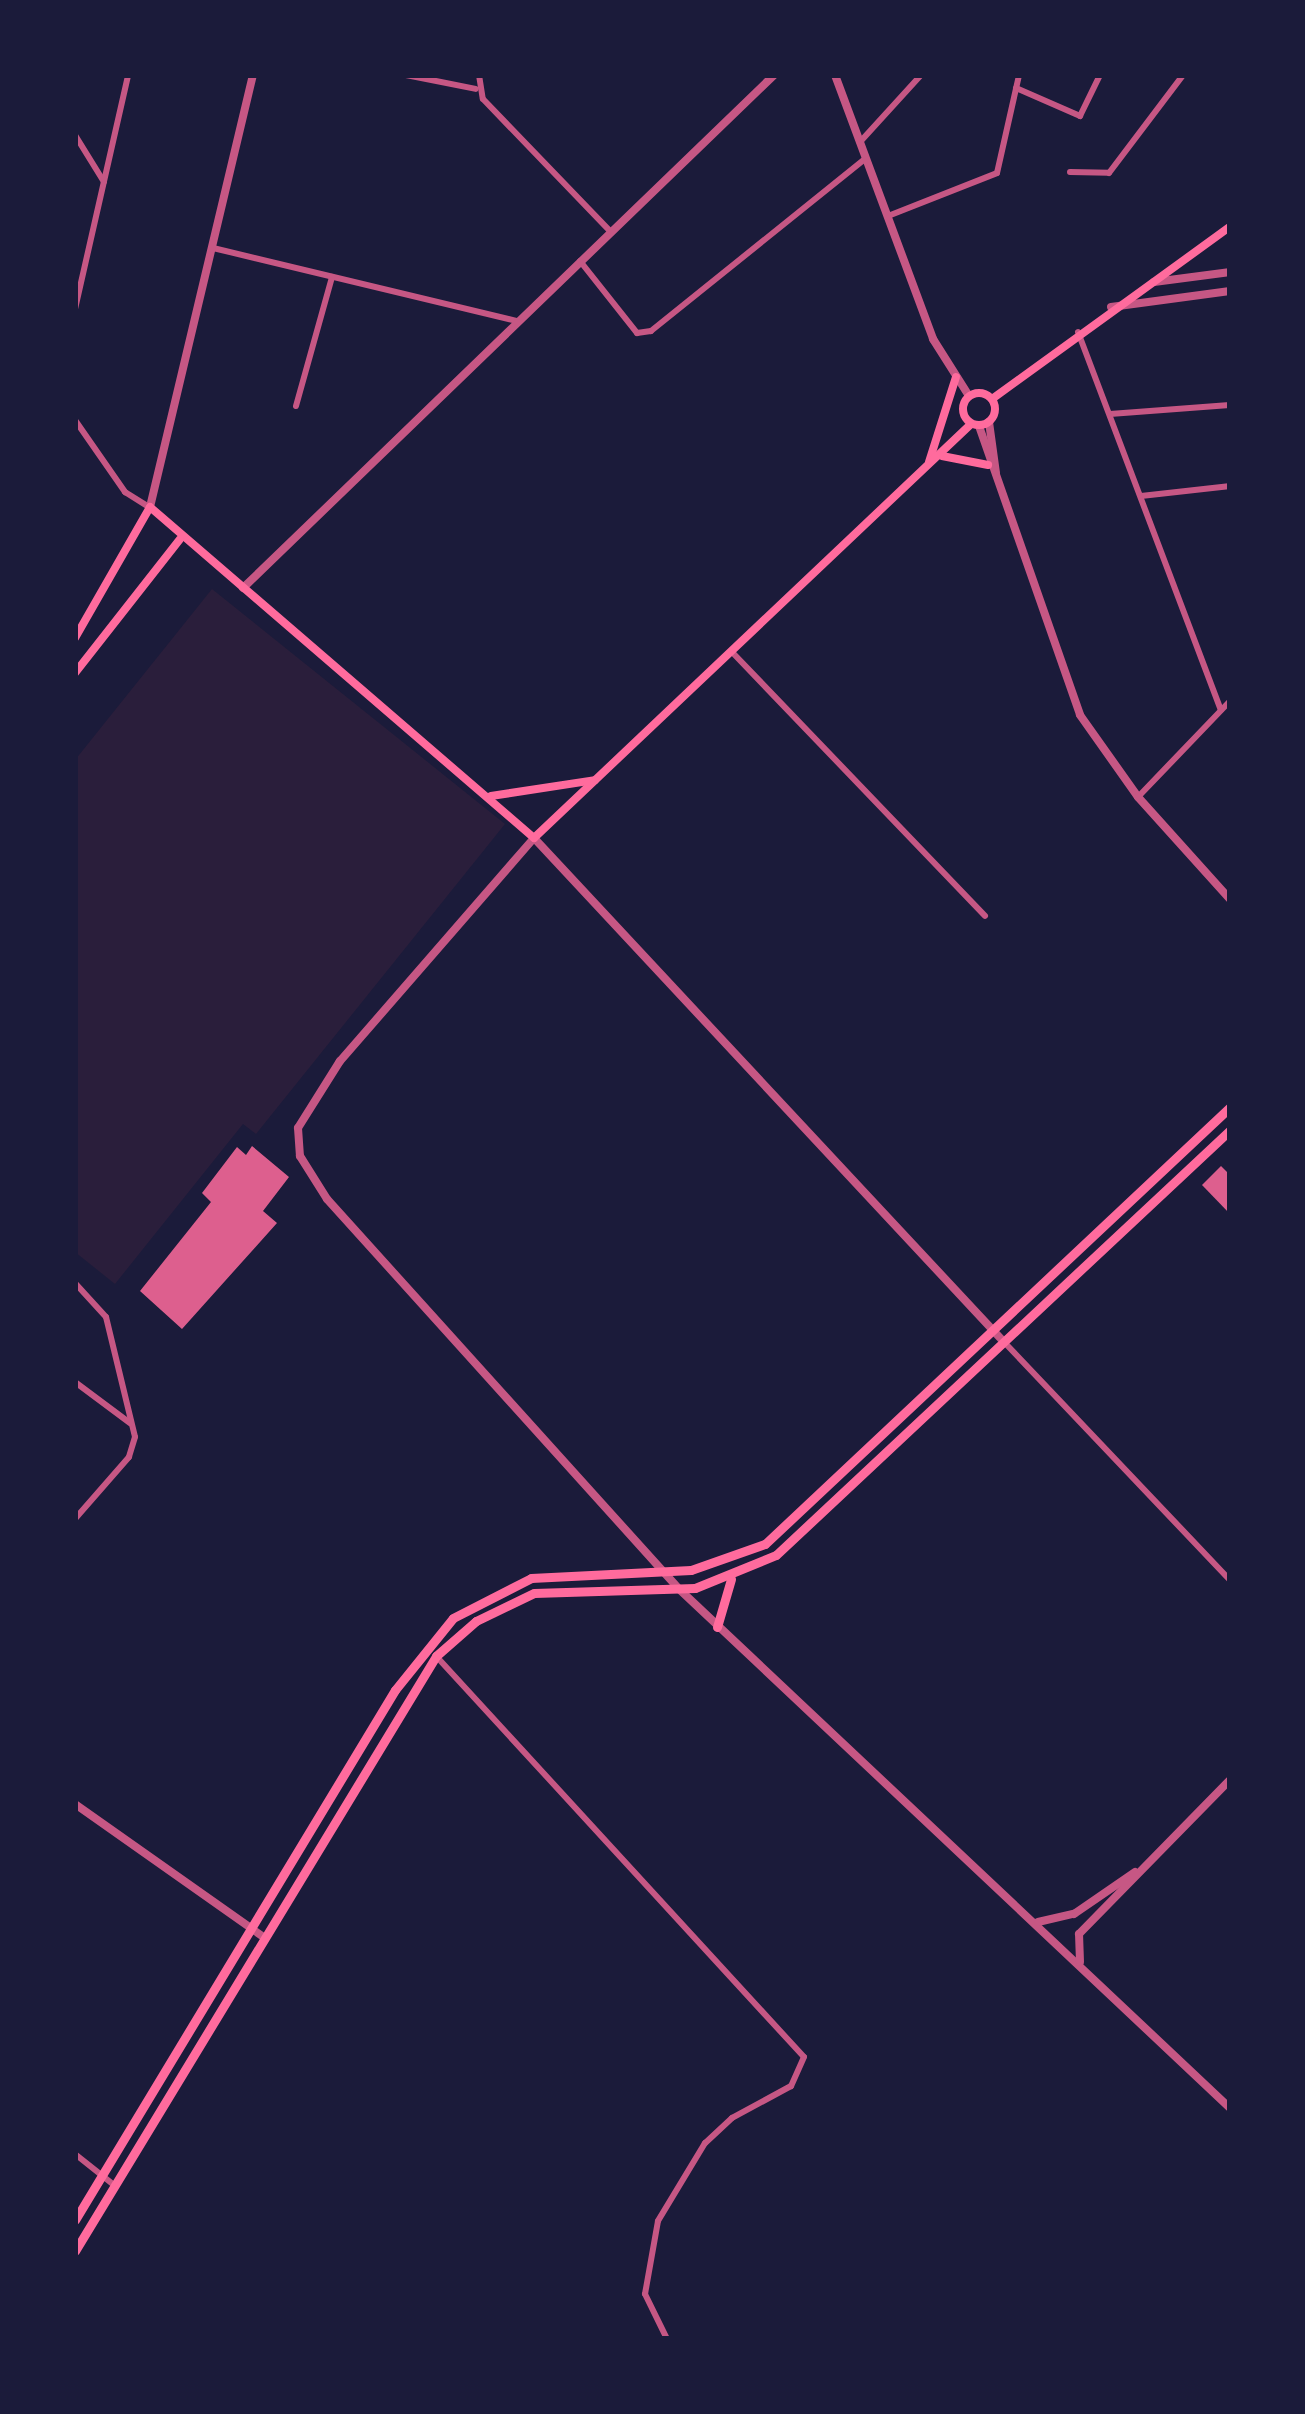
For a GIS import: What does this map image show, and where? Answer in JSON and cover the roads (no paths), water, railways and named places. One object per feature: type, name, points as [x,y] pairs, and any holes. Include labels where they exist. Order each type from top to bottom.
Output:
[{"type":"main road","points":[[75,638],[150,507],[180,539],[490,796],[534,838],[940,456],[980,424],[992,399],[1111,307],[1230,227]]},
{"type":"main road","points":[[926,470],[956,376]]},
{"type":"main road","points":[[980,424],[963,410],[969,396],[992,399]]},
{"type":"main road","points":[[940,456],[988,466]]},
{"type":"main road","points":[[75,673],[180,539]]},
{"type":"main road","points":[[490,796],[596,780]]},
{"type":"main road","points":[[75,2220],[412,1664],[453,1618],[531,1578],[722,1564],[765,1544],[1230,1107]]},
{"type":"main road","points":[[75,2251],[261,1935],[436,1656],[476,1621],[534,1593],[679,1588],[731,1579],[799,1536],[1230,1130]]},
{"type":"main road","points":[[717,1627],[731,1579]]},
{"type":"street","points":[[75,309],[128,75]]},
{"type":"street","points":[[75,420],[125,492],[150,507],[253,75]]},
{"type":"street","points":[[406,75],[476,89],[611,232]]},
{"type":"street","points":[[476,89],[479,75]]},
{"type":"street","points":[[243,588],[775,75]]},
{"type":"street","points":[[835,75],[933,338],[969,396]]},
{"type":"street","points":[[860,142],[921,75]]},
{"type":"street","points":[[888,216],[998,173],[1019,75]]},
{"type":"street","points":[[1016,88],[1080,116],[1100,75]]},
{"type":"street","points":[[1070,172],[1109,173],[1183,75]]},
{"type":"street","points":[[75,135],[104,182]]},
{"type":"street","points":[[580,261],[632,328],[651,331],[865,159]]},
{"type":"street","points":[[213,248],[516,321]]},
{"type":"street","points":[[75,261],[83,272]]},
{"type":"street","points":[[1146,284],[1230,272]]},
{"type":"street","points":[[296,406],[332,277]]},
{"type":"street","points":[[1111,307],[1230,291]]},
{"type":"street","points":[[1078,332],[1221,710]]},
{"type":"street","points":[[1110,413],[1230,405]]},
{"type":"street","points":[[980,424],[988,466],[996,475]]},
{"type":"street","points":[[980,424],[1080,715],[1138,797],[1230,899]]},
{"type":"street","points":[[1142,496],[1230,486]]},
{"type":"street","points":[[731,651],[985,916]]},
{"type":"street","points":[[1138,797],[1230,701]]},
{"type":"street","points":[[1230,1580],[534,838],[340,1061],[308,1105],[297,1141],[327,1199],[679,1588],[1230,2108]]},
{"type":"street","points":[[75,1283],[106,1317],[132,1425],[130,1456],[79,1508],[75,1519]]},
{"type":"street","points":[[75,1382],[132,1425]]},
{"type":"street","points":[[436,1656],[804,2057],[791,2086],[746,2109],[705,2143],[658,2222],[645,2294],[667,2339]]},
{"type":"street","points":[[1081,1966],[1079,1934],[1230,1780]]},
{"type":"street","points":[[75,1804],[261,1935]]},
{"type":"street","points":[[1037,1922],[1074,1914],[1141,1868]]},
{"type":"street","points":[[75,2154],[115,2186]]}]
